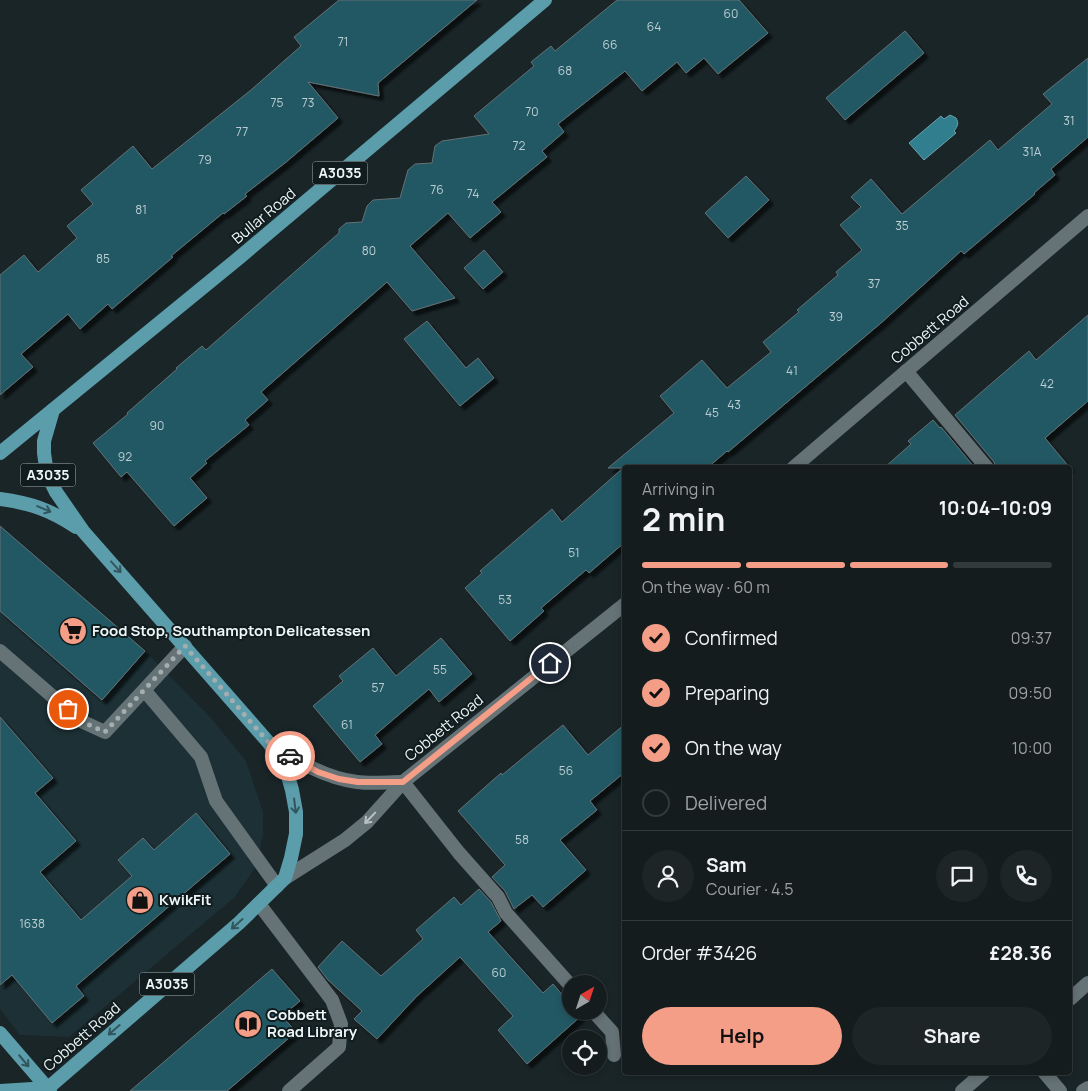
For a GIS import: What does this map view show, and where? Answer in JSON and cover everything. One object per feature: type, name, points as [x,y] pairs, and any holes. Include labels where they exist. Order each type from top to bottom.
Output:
[{"type":"main road","name":"Bullar Road","points":[[0,453],[240,257],[545,0]]},
{"type":"main road","name":"Cobbett Road","points":[[0,1091],[49,1090],[259,904],[281,882],[291,858],[296,834],[296,812],[286,768],[269,743],[83,531],[56,492],[48,474],[44,453],[44,441],[52,410]]},
{"type":"main road","name":"Cobbett Road","points":[[0,499],[37,506],[60,516],[83,531]]},
{"type":"main road","points":[[0,1033],[49,1090]]},
{"type":"street","name":"Cobbett Road","points":[[796,465],[1088,216]]},
{"type":"street","points":[[906,371],[984,465]]},
{"type":"street","name":"Cobbett Road","points":[[281,882],[346,840],[366,822],[403,782],[622,606]]},
{"type":"street","points":[[0,651],[81,721],[105,732],[185,646]]},
{"type":"street","points":[[145,691],[201,757],[216,801],[281,882]]},
{"type":"street","points":[[269,743],[310,767],[339,779],[358,782],[403,782],[459,853],[498,897],[506,913],[562,976]]},
{"type":"street","points":[[259,904],[332,1000],[341,1024],[339,1046],[289,1091]]},
{"type":"street","points":[[1072,997],[1088,983]]},
{"type":"street","points":[[601,1020],[612,1032],[614,1055]]},
{"type":"street","points":[[962,1091],[981,1075]]},
{"type":"street","points":[[1047,1075],[1060,1091]]},
{"type":"street","points":[[1083,1091],[1088,1088]]},
{"type":"shaded area","points":[[9,534],[145,651],[211,718],[246,761],[263,812],[263,835],[255,868],[235,897],[69,1037],[20,1035],[0,1009],[0,535]]},
{"type":"water","points":[[950,115],[958,121],[954,131],[956,133],[924,160],[909,143],[941,116],[944,119]]},
{"type":"building","points":[[339,0],[477,0],[378,83],[379,96],[308,82],[338,118],[245,194],[247,196],[223,213],[171,256],[173,257],[112,309],[108,304],[80,329],[68,314],[21,354],[33,367],[0,395],[0,275],[24,255],[38,272],[77,238],[67,226],[93,204],[81,190],[133,146],[152,169],[251,90],[301,46],[294,37]]},
{"type":"building","points":[[617,0],[739,0],[768,33],[718,74],[704,58],[686,73],[677,62],[642,91],[625,71],[558,124],[564,132],[542,151],[547,157],[492,202],[501,212],[470,238],[448,213],[410,246],[455,298],[412,311],[387,282],[261,392],[268,400],[245,420],[249,425],[205,461],[207,463],[190,478],[207,498],[174,526],[127,472],[121,477],[93,443],[128,414],[202,346],[206,350],[339,233],[339,229],[346,223],[362,222],[367,206],[373,200],[400,198],[408,170],[415,164],[432,163],[435,146],[442,141],[489,134],[474,116],[534,66],[531,62],[551,46],[555,51]]},
{"type":"building","points":[[905,31],[924,53],[845,120],[826,98]]},
{"type":"building","points":[[1088,58],[1088,137],[1051,169],[1055,175],[1035,194],[964,254],[961,251],[881,323],[711,465],[622,465],[622,468],[608,468],[674,413],[660,396],[702,360],[727,388],[771,352],[763,342],[799,312],[797,310],[838,275],[836,272],[862,250],[840,225],[861,207],[851,197],[871,179],[902,214],[990,140],[998,150],[1052,104],[1043,94]]},
{"type":"building","points":[[746,176],[769,200],[728,238],[705,213]]},
{"type":"building","points":[[484,250],[503,272],[483,289],[464,268]]},
{"type":"building","points":[[1088,315],[1088,401],[1045,438],[1068,465],[995,465],[955,415],[1029,351],[1036,360]]},
{"type":"building","points":[[427,321],[466,368],[478,358],[494,378],[460,406],[404,339]]},
{"type":"building","points":[[933,420],[973,465],[887,465],[911,444],[908,441]]},
{"type":"building","points":[[622,469],[622,545],[589,573],[586,570],[541,608],[544,611],[510,641],[465,588],[482,573],[480,571],[552,509],[562,522]]},
{"type":"building","name":"Food Stop, Southampton Delicatessen","points":[[0,526],[145,651],[102,700],[0,611]]},
{"type":"building","points":[[441,638],[472,674],[439,702],[429,689],[375,735],[382,744],[360,762],[313,706],[343,681],[339,676],[373,648],[396,676]]},
{"type":"building","points":[[0,717],[53,778],[35,793],[76,841],[40,872],[81,920],[132,876],[118,860],[143,838],[154,850],[196,813],[230,854],[76,986],[84,996],[52,1023],[12,975],[0,985]]},
{"type":"building","points":[[563,725],[588,755],[622,727],[622,774],[590,801],[597,810],[560,840],[586,870],[543,907],[532,895],[514,909],[505,891],[492,877],[505,865],[458,811],[501,773],[502,775]]},
{"type":"building","points":[[479,889],[491,902],[501,921],[488,932],[543,993],[553,984],[562,994],[562,1020],[576,1020],[565,1030],[562,1030],[562,1033],[527,1064],[498,1030],[513,1016],[460,957],[416,997],[377,1039],[354,1019],[362,1011],[328,980],[318,967],[342,941],[381,976],[423,939],[416,930],[454,897],[461,905]]},
{"type":"building","name":"Cobbett Road Library","points":[[272,969],[300,1001],[282,1016],[296,1032],[227,1091],[130,1091]]},
{"type":"way so far","points":[[68,709],[81,721],[105,732],[185,646],[269,743],[290,756]]},
{"type":"place","name":"Food Stop, Southampton Delicatessen","points":[[73,631]]},
{"type":"place","name":"KwikFit","points":[[140,900]]},
{"type":"place","name":"Cobbett Road Library","points":[[248,1024]]},
{"type":"route","points":[[290,756],[318,772],[339,779],[358,782],[403,782],[550,663]]}]
